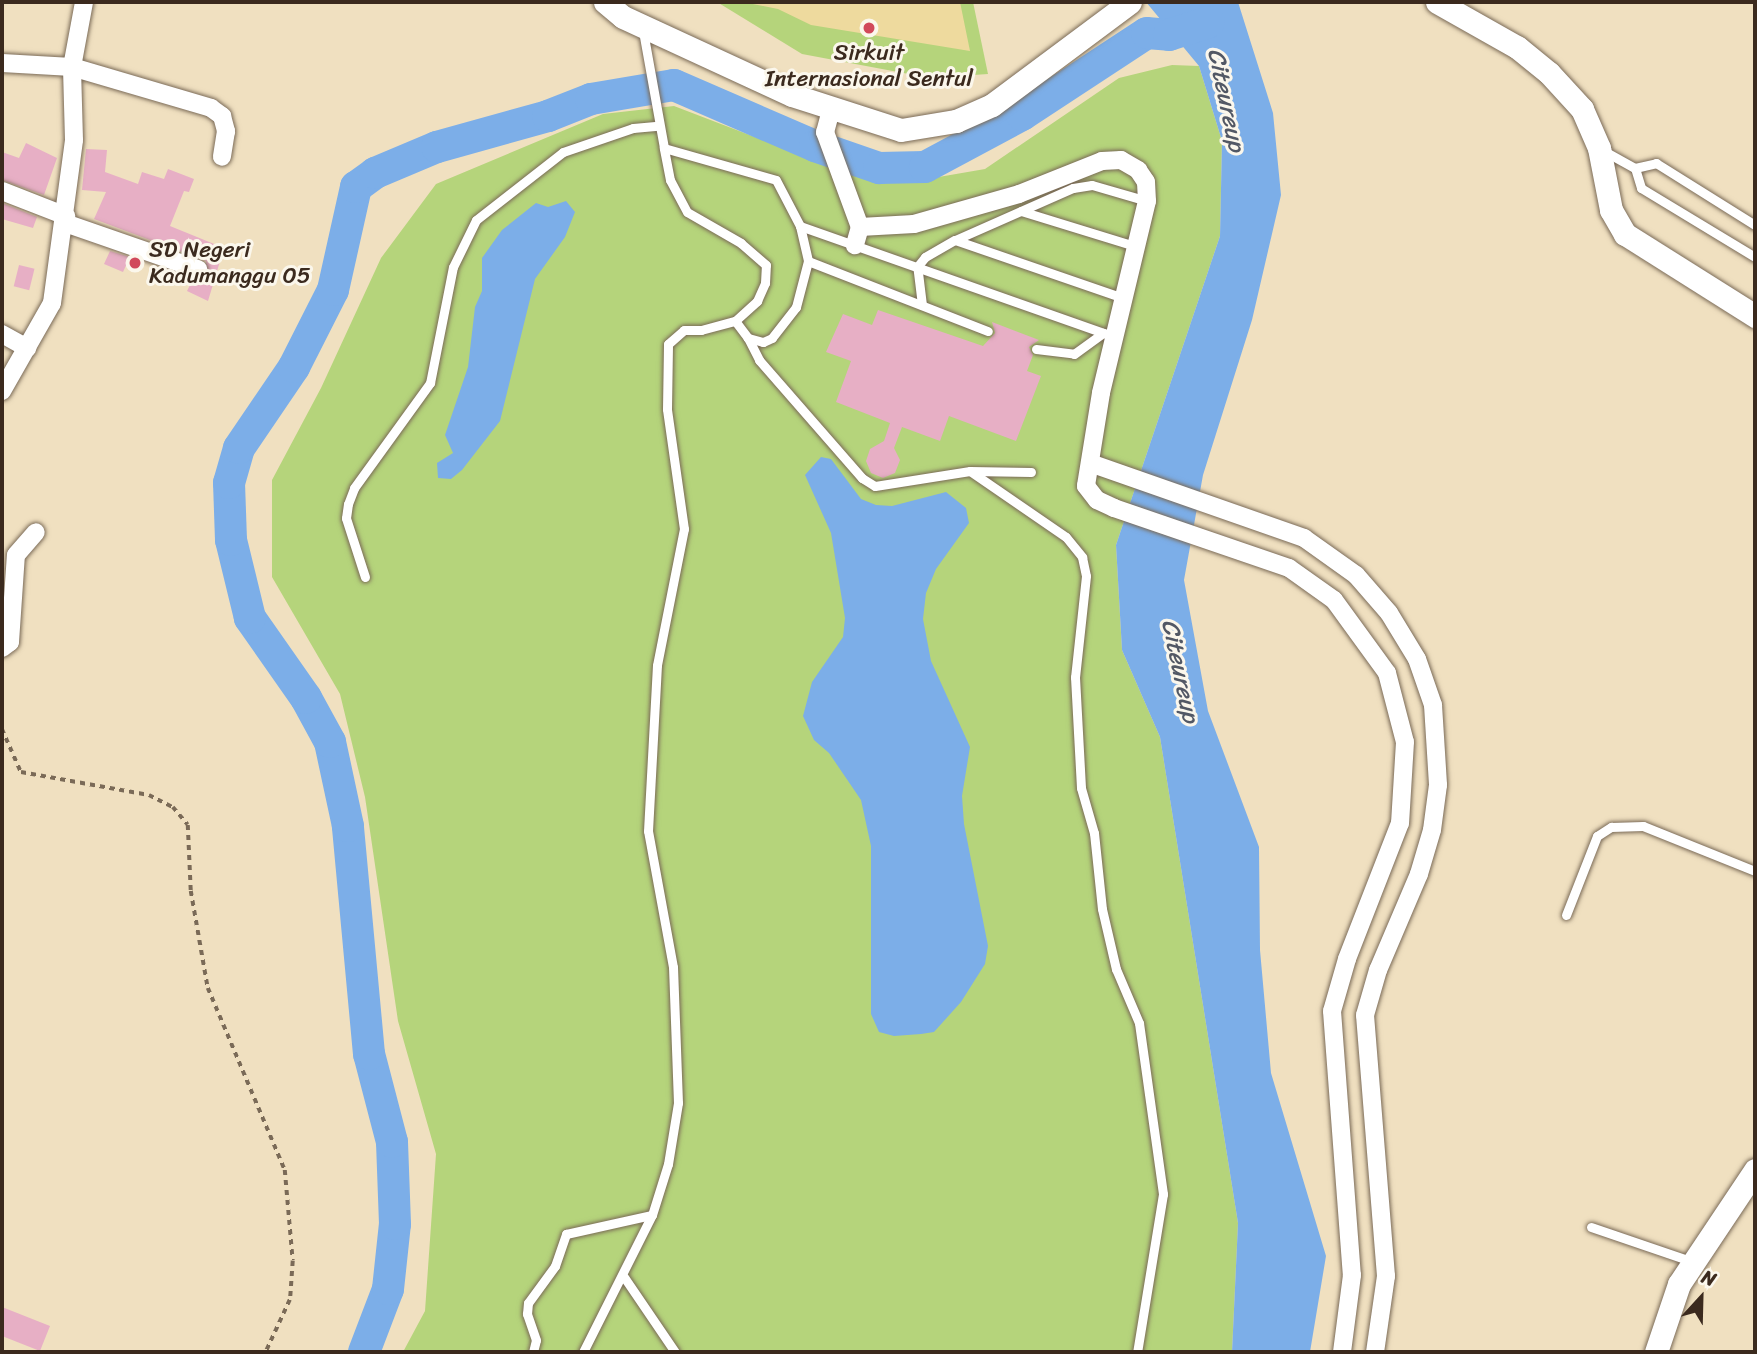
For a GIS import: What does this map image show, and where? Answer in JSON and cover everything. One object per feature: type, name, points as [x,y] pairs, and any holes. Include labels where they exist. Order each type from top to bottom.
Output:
[{"type":"street","points":[[2,391],[52,303],[66,219],[74,140],[72,67],[84,2]]},
{"type":"street","points":[[605,2],[642,26],[828,121],[901,130],[956,121],[1022,85],[1129,3]]},
{"type":"street","points":[[1437,2],[1517,47],[1549,73],[1583,109],[1599,148],[1611,210],[1625,234],[1755,316]]},
{"type":"street","points":[[2,63],[72,67],[211,108],[222,116],[226,131],[222,157]]},
{"type":"street","points":[[828,121],[858,236],[914,224],[1019,194],[1101,161],[1121,160],[1138,170],[1146,182],[1147,201],[1123,298],[1110,335],[1086,486],[1097,500],[1114,508],[1289,568],[1334,600],[1362,633],[1387,673],[1405,742],[1400,823],[1347,958],[1332,1011],[1352,1275],[1342,1352]]},
{"type":"street","points":[[2,191],[66,219],[198,269]]},
{"type":"street","points":[[2,334],[27,348]]},
{"type":"street","points":[[1090,463],[1304,538],[1356,575],[1389,614],[1418,659],[1433,705],[1438,740],[1432,830],[1419,874],[1378,970],[1365,1015],[1386,1276],[1375,1352]]},
{"type":"street","points":[[1263,559],[1272,527]]},
{"type":"street","points":[[2,648],[10,642],[16,555],[36,532]]},
{"type":"street","points":[[1656,1352],[1663,1324],[1693,1262],[1755,1170]]},
{"type":"lane","points":[[583,1352],[624,1277],[652,1215],[668,1164],[679,1087],[673,967],[648,831],[657,665],[684,529],[667,409],[666,354],[674,334],[735,321],[757,302],[765,283],[766,265],[741,243],[687,212],[670,180],[658,126],[642,26]]},
{"type":"lane","points":[[365,577],[346,518],[348,504],[354,488],[430,383],[453,267],[476,220],[563,152],[605,136],[658,126]]},
{"type":"lane","points":[[664,148],[776,180],[800,226],[808,261],[796,307],[772,338],[763,342],[748,338]]},
{"type":"lane","points":[[1599,148],[1634,169],[1641,188],[1755,257]]},
{"type":"lane","points":[[1634,169],[1656,163],[1755,225]]},
{"type":"lane","points":[[922,305],[917,267],[925,257],[955,240],[1073,188],[1091,185],[1147,201]]},
{"type":"lane","points":[[1021,211],[1135,246]]},
{"type":"lane","points":[[800,226],[858,236],[917,267],[1110,335]]},
{"type":"lane","points":[[955,240],[1123,298]]},
{"type":"lane","points":[[808,261],[988,331]]},
{"type":"lane","points":[[735,321],[748,338],[759,360],[862,478],[875,486],[970,471],[1031,472]]},
{"type":"lane","points":[[1036,349],[1074,355],[1110,335]]},
{"type":"lane","points":[[970,471],[1066,537],[1082,557],[1086,576],[1076,677],[1081,789],[1094,833],[1102,909],[1114,957],[1139,1023],[1163,1194],[1137,1352]]},
{"type":"lane","points":[[1566,915],[1597,836],[1611,827],[1643,827],[1755,871]]},
{"type":"lane","points":[[533,1352],[536,1340],[527,1314],[528,1303],[555,1266],[566,1234],[652,1215]]},
{"type":"lane","points":[[1591,1227],[1693,1262]]},
{"type":"lane","points":[[624,1277],[675,1352]]},
{"type":"path","points":[[2,729],[21,772],[149,795],[173,807],[188,825],[191,891],[208,988],[285,1170],[293,1261],[290,1300],[266,1352]]},
{"type":"green space","name":"Sirkuit Internasional Sentul","points":[[717,2],[973,2],[988,74],[930,78],[802,54]]},
{"type":"green space","points":[[1172,65],[1199,66],[1222,141],[1220,236],[1116,545],[1122,650],[1160,737],[1238,1223],[1232,1352],[403,1352],[425,1311],[436,1154],[398,1021],[365,797],[340,694],[272,577],[272,480],[321,388],[381,258],[436,184],[603,114],[674,106],[851,174],[904,183],[985,169],[1119,78]]},
{"type":"sand","points":[[743,2],[960,2],[970,51],[811,25],[778,9]]},
{"type":"water","name":"Citeureup","points":[[1146,2],[1238,2],[1273,113],[1281,195],[1252,320],[1203,475],[1184,580],[1208,711],[1259,847],[1260,950],[1271,1073],[1326,1256],[1310,1352],[1232,1352],[1238,1223],[1160,737],[1122,650],[1116,545],[1220,236],[1222,141],[1199,66]]},
{"type":"water","points":[[566,201],[575,212],[565,237],[535,279],[500,421],[462,470],[451,479],[438,478],[437,463],[453,453],[445,435],[468,367],[475,307],[482,291],[482,258],[502,230],[536,203],[548,207]]},
{"type":"water","points":[[821,457],[831,459],[861,499],[876,505],[892,506],[946,492],[966,508],[969,523],[936,569],[926,593],[923,619],[931,661],[970,747],[962,796],[964,824],[988,946],[985,964],[961,1002],[934,1032],[894,1036],[879,1032],[871,1014],[871,846],[861,800],[829,753],[814,740],[803,716],[812,682],[843,637],[845,618],[831,533],[805,475]]},
{"type":"building","points":[[26,143],[57,158],[44,195],[2,180],[2,152],[19,158]]},
{"type":"building","points":[[86,149],[107,150],[105,172],[138,184],[142,172],[164,179],[168,169],[194,179],[189,192],[184,191],[170,226],[224,248],[208,301],[187,291],[190,285],[185,283],[187,277],[206,277],[206,261],[94,219],[106,192],[82,190]]},
{"type":"building","points":[[2,203],[37,217],[33,228],[2,219]]},
{"type":"building","points":[[110,251],[130,257],[123,272],[104,264]]},
{"type":"building","points":[[19,265],[35,269],[29,290],[14,286]]},
{"type":"building","points":[[878,310],[983,346],[995,333],[992,322],[1039,340],[1029,347],[1033,355],[1027,371],[1041,376],[1016,441],[949,416],[940,441],[902,427],[894,448],[900,460],[895,473],[883,478],[871,473],[866,461],[870,449],[884,441],[890,423],[836,402],[851,361],[826,352],[843,314],[872,325]]},
{"type":"building","points":[[2,1307],[50,1326],[40,1351],[2,1336]]},
{"type":"waterway","points":[[364,1352],[388,1289],[395,1224],[392,1142],[369,1054],[348,826],[330,742],[306,698],[250,618],[231,540],[229,483],[239,448],[294,367],[333,290],[356,187],[375,173],[437,147],[548,116],[591,99],[674,85],[815,146],[879,168],[925,167],[1022,115],[1147,33],[1169,35],[1209,22]]},
{"type":"place","name":"Sirkuit Internasional Sentul","points":[[869,28]]},
{"type":"place","name":"SD Negeri Kadumanggu 05","points":[[135,263]]}]
